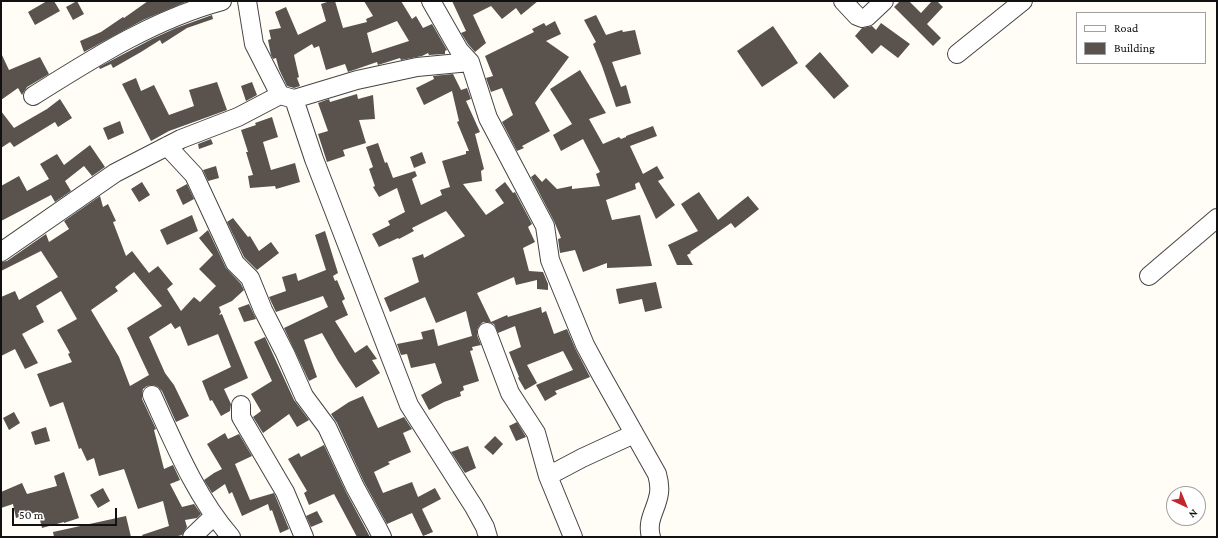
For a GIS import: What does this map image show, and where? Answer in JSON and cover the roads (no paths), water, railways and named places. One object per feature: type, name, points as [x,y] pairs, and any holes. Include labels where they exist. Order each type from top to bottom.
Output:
[{"type":"street","points":[[33,96],[82,65],[126,40],[188,11],[222,1]]},
{"type":"street","points":[[247,1],[254,44],[287,97],[314,159],[409,405],[474,507],[488,537]]},
{"type":"street","points":[[431,1],[459,50],[470,62],[488,118],[545,226],[550,260],[586,345],[657,474],[660,485],[659,494],[651,515],[649,527],[651,537]]},
{"type":"street","points":[[844,1],[857,16],[862,18],[867,17],[884,1]]},
{"type":"street","points":[[957,54],[1023,1]]},
{"type":"street","points":[[1,252],[114,173],[181,139],[287,97],[417,67],[470,62]]},
{"type":"street","points":[[167,146],[194,175],[234,263],[250,278],[263,310],[285,353],[304,396],[327,427],[355,487],[382,537]]},
{"type":"street","points":[[1149,276],[1217,218]]},
{"type":"street","points":[[487,332],[510,393],[536,433],[548,476],[573,537]]},
{"type":"street","points":[[152,395],[181,457],[214,516],[231,537]]},
{"type":"street","points":[[241,405],[242,417],[285,492],[304,537]]},
{"type":"street","points":[[548,476],[582,458],[634,434]]},
{"type":"street","points":[[192,537],[214,516]]}]
